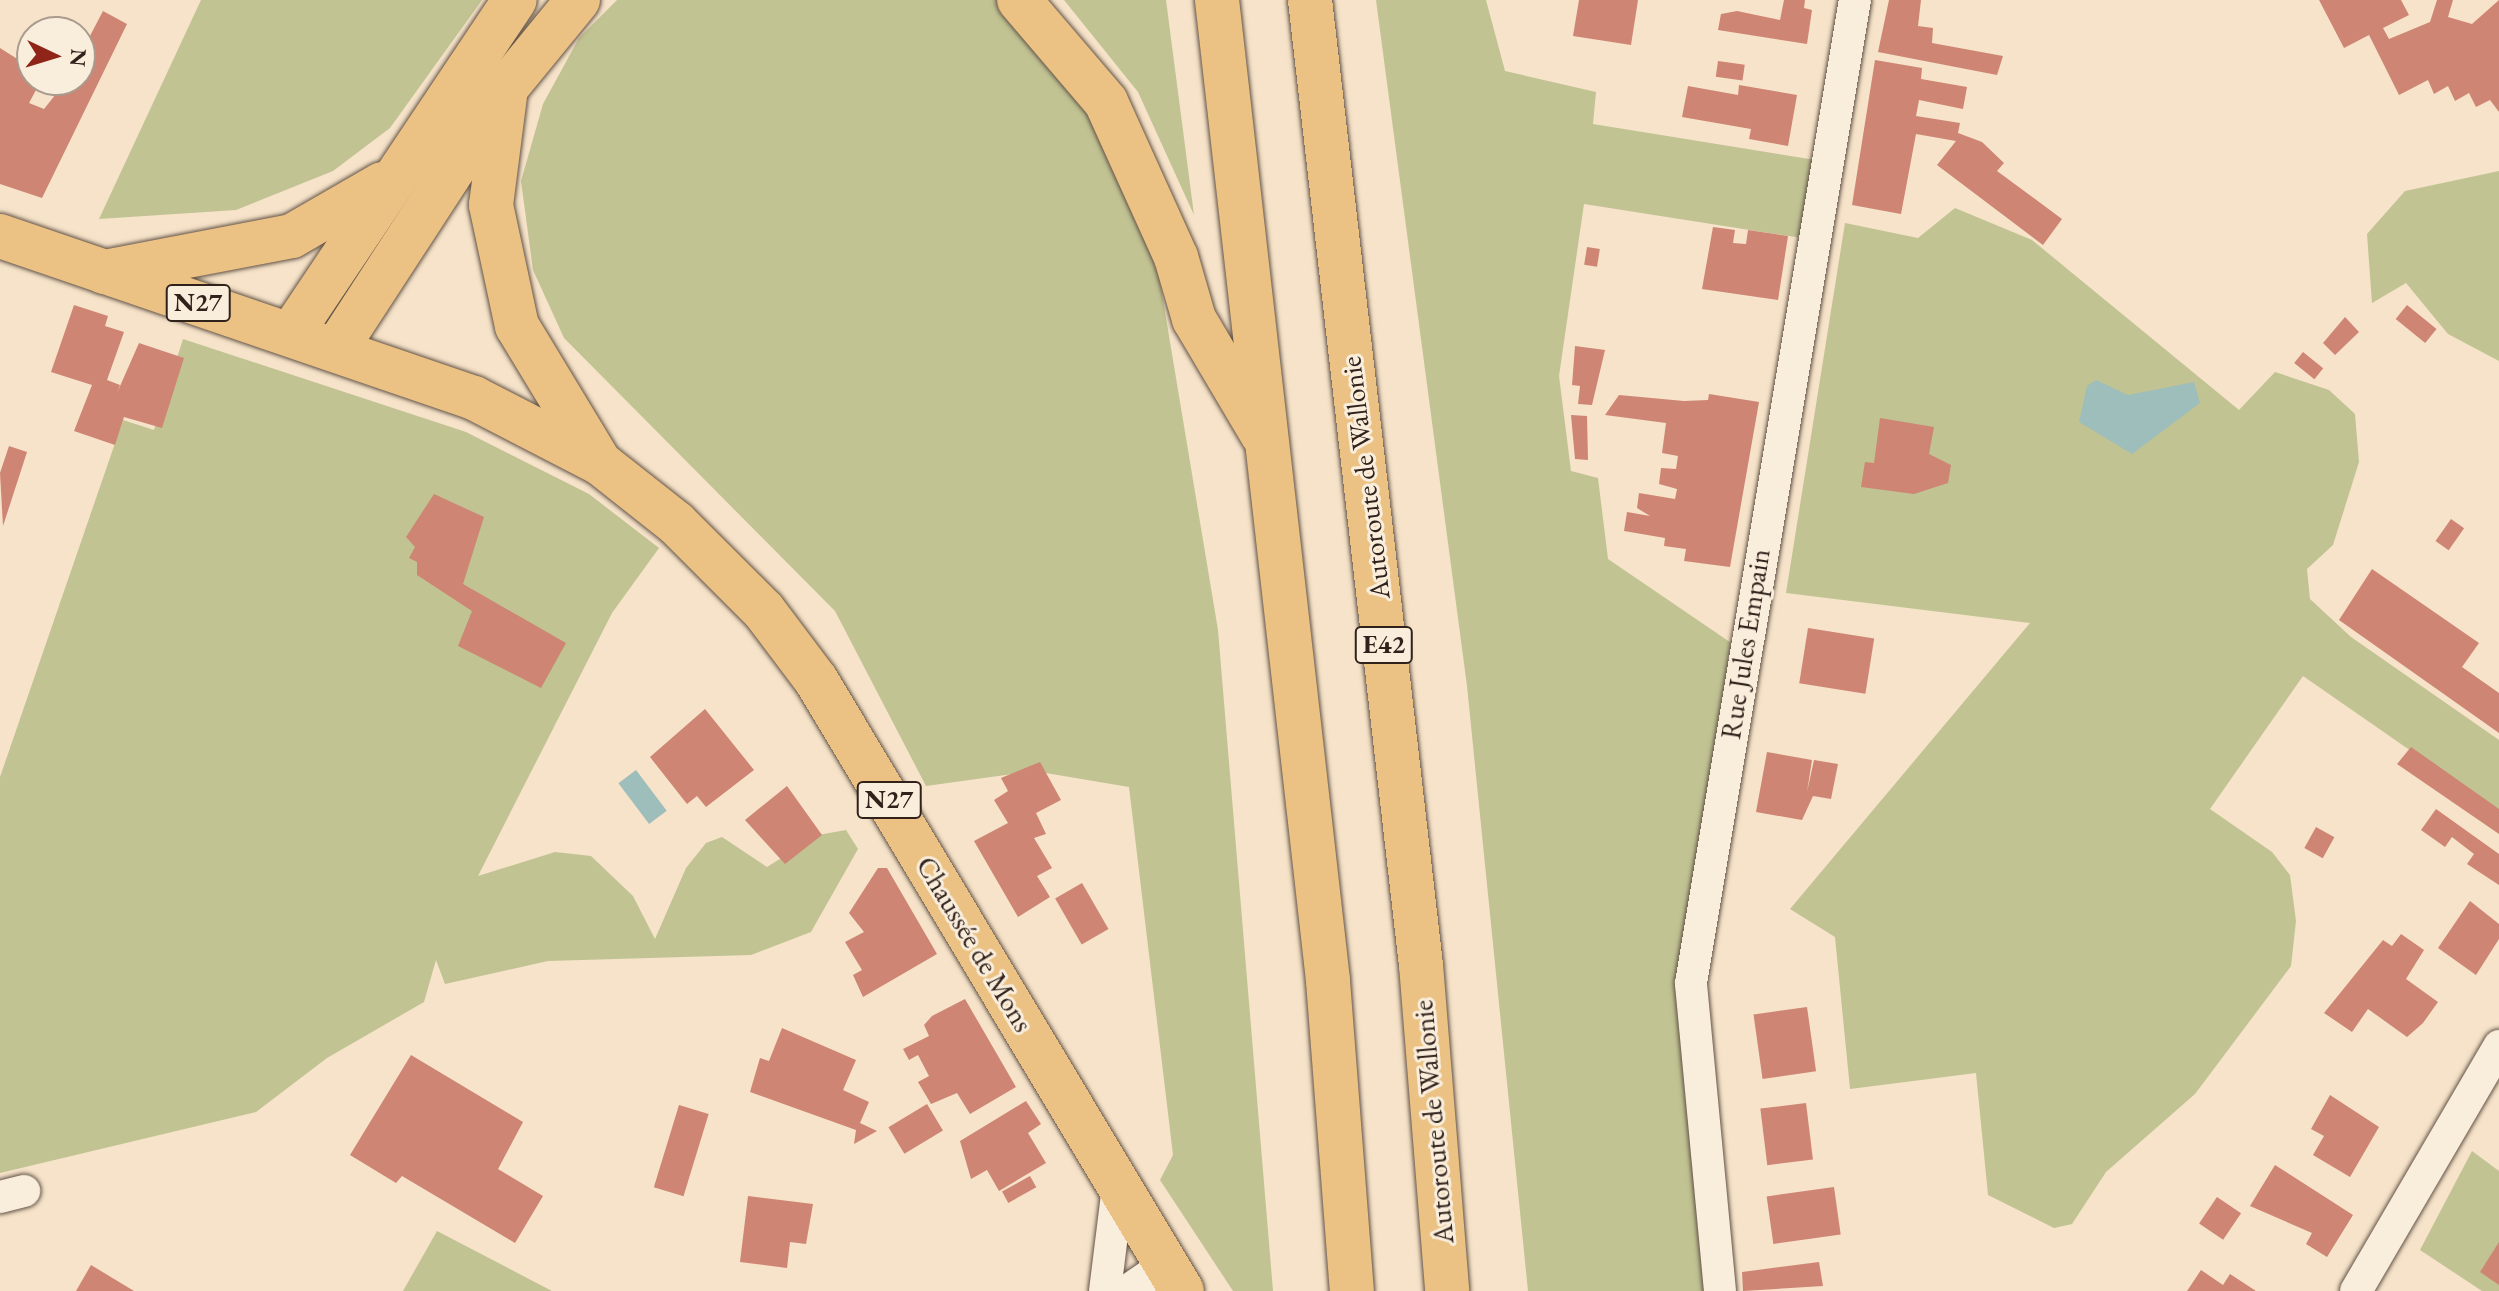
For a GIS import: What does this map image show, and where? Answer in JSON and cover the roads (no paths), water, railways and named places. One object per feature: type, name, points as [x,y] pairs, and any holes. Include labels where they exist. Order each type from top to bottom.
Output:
[{"type":"main road","points":[[291,334],[390,178],[515,0]]},
{"type":"main road","points":[[336,349],[506,88],[578,0]]},
{"type":"main road","points":[[1019,0],[1106,102],[1176,257],[1194,319],[1270,447]]},
{"type":"main road","points":[[1217,0],[1270,447],[1328,981],[1352,1291]]},
{"type":"main road","name":"Autoroute de Wallonie","points":[[1310,0],[1421,965],[1447,1291]]},
{"type":"main road","points":[[506,88],[491,205],[503,282],[517,326],[600,463]]},
{"type":"main road","points":[[104,272],[292,236],[390,178]]},
{"type":"main road","name":"N27","points":[[0,236],[474,398],[600,463]]},
{"type":"main road","name":"Chaussée de Mons","points":[[600,463],[715,558],[816,680],[1118,1186]]},
{"type":"main road","name":"N27","points":[[1118,1186],[1173,1278]]},
{"type":"street","name":"Rue Jules Empain","points":[[1720,1291],[1691,983],[1855,0]]},
{"type":"street","points":[[2356,1291],[2499,1046]]},
{"type":"street","points":[[1105,1291],[1118,1186]]},
{"type":"street","points":[[1127,1291],[1173,1278]]},
{"type":"water","points":[[2096,380],[2128,395],[2194,382],[2200,403],[2132,454],[2079,422],[2087,386]]},
{"type":"water","points":[[636,770],[667,811],[649,824],[618,783]]}]
